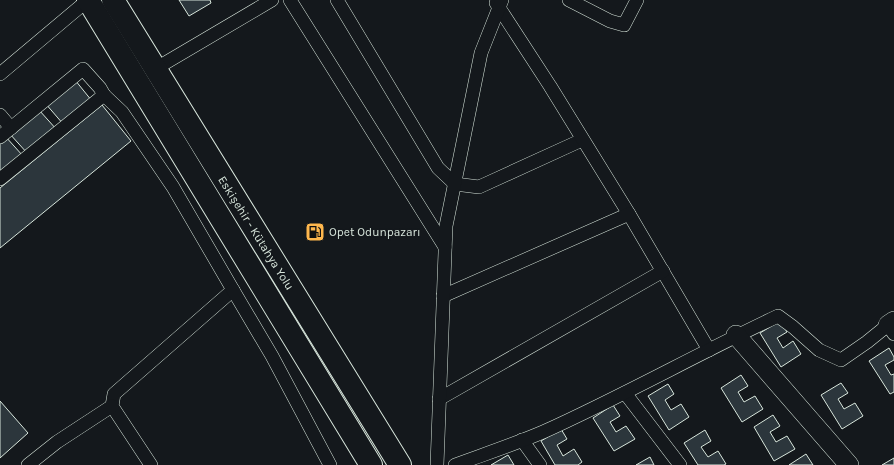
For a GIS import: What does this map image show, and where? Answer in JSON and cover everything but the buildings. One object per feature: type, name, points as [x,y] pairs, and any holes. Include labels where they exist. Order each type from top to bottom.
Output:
[{"type":"highway","name":"Eskişehir - Kütahya Yolu","points":[[88,0],[371,465]]},
{"type":"highway","name":"Eskişehir - Kütahya Yolu","points":[[114,0],[155,69],[400,465]]},
{"type":"street","points":[[0,74],[88,0]]},
{"type":"street","points":[[155,69],[272,0]]},
{"type":"street","points":[[290,0],[445,247]]},
{"type":"street","points":[[338,0],[438,168],[455,184],[480,187],[582,140]]},
{"type":"street","points":[[569,0],[610,21],[624,25],[637,0]]},
{"type":"street","points":[[437,465],[446,226],[481,53],[498,2]]},
{"type":"street","points":[[498,2],[629,214],[709,350]]},
{"type":"street","points":[[0,137],[83,69],[100,88],[104,95],[122,112],[174,187],[272,356],[330,465]]},
{"type":"street","points":[[0,179],[104,95]]},
{"type":"street","points":[[0,115],[11,128]]},
{"type":"street","points":[[443,296],[629,214]]},
{"type":"street","points":[[439,399],[662,271]]},
{"type":"street","points":[[151,465],[112,406],[114,394],[233,290]]},
{"type":"street","points":[[455,465],[542,432],[624,393],[736,335],[778,316],[793,326],[819,350],[841,360],[892,327]]},
{"type":"street","points":[[736,335],[849,465]]},
{"type":"street","points":[[624,393],[680,465]]},
{"type":"street","points":[[28,465],[57,442],[112,406]]},
{"type":"street","points":[[522,440],[540,465]]},
{"type":"place","name":"Opet Odunpazarı","points":[[315,232]]}]
